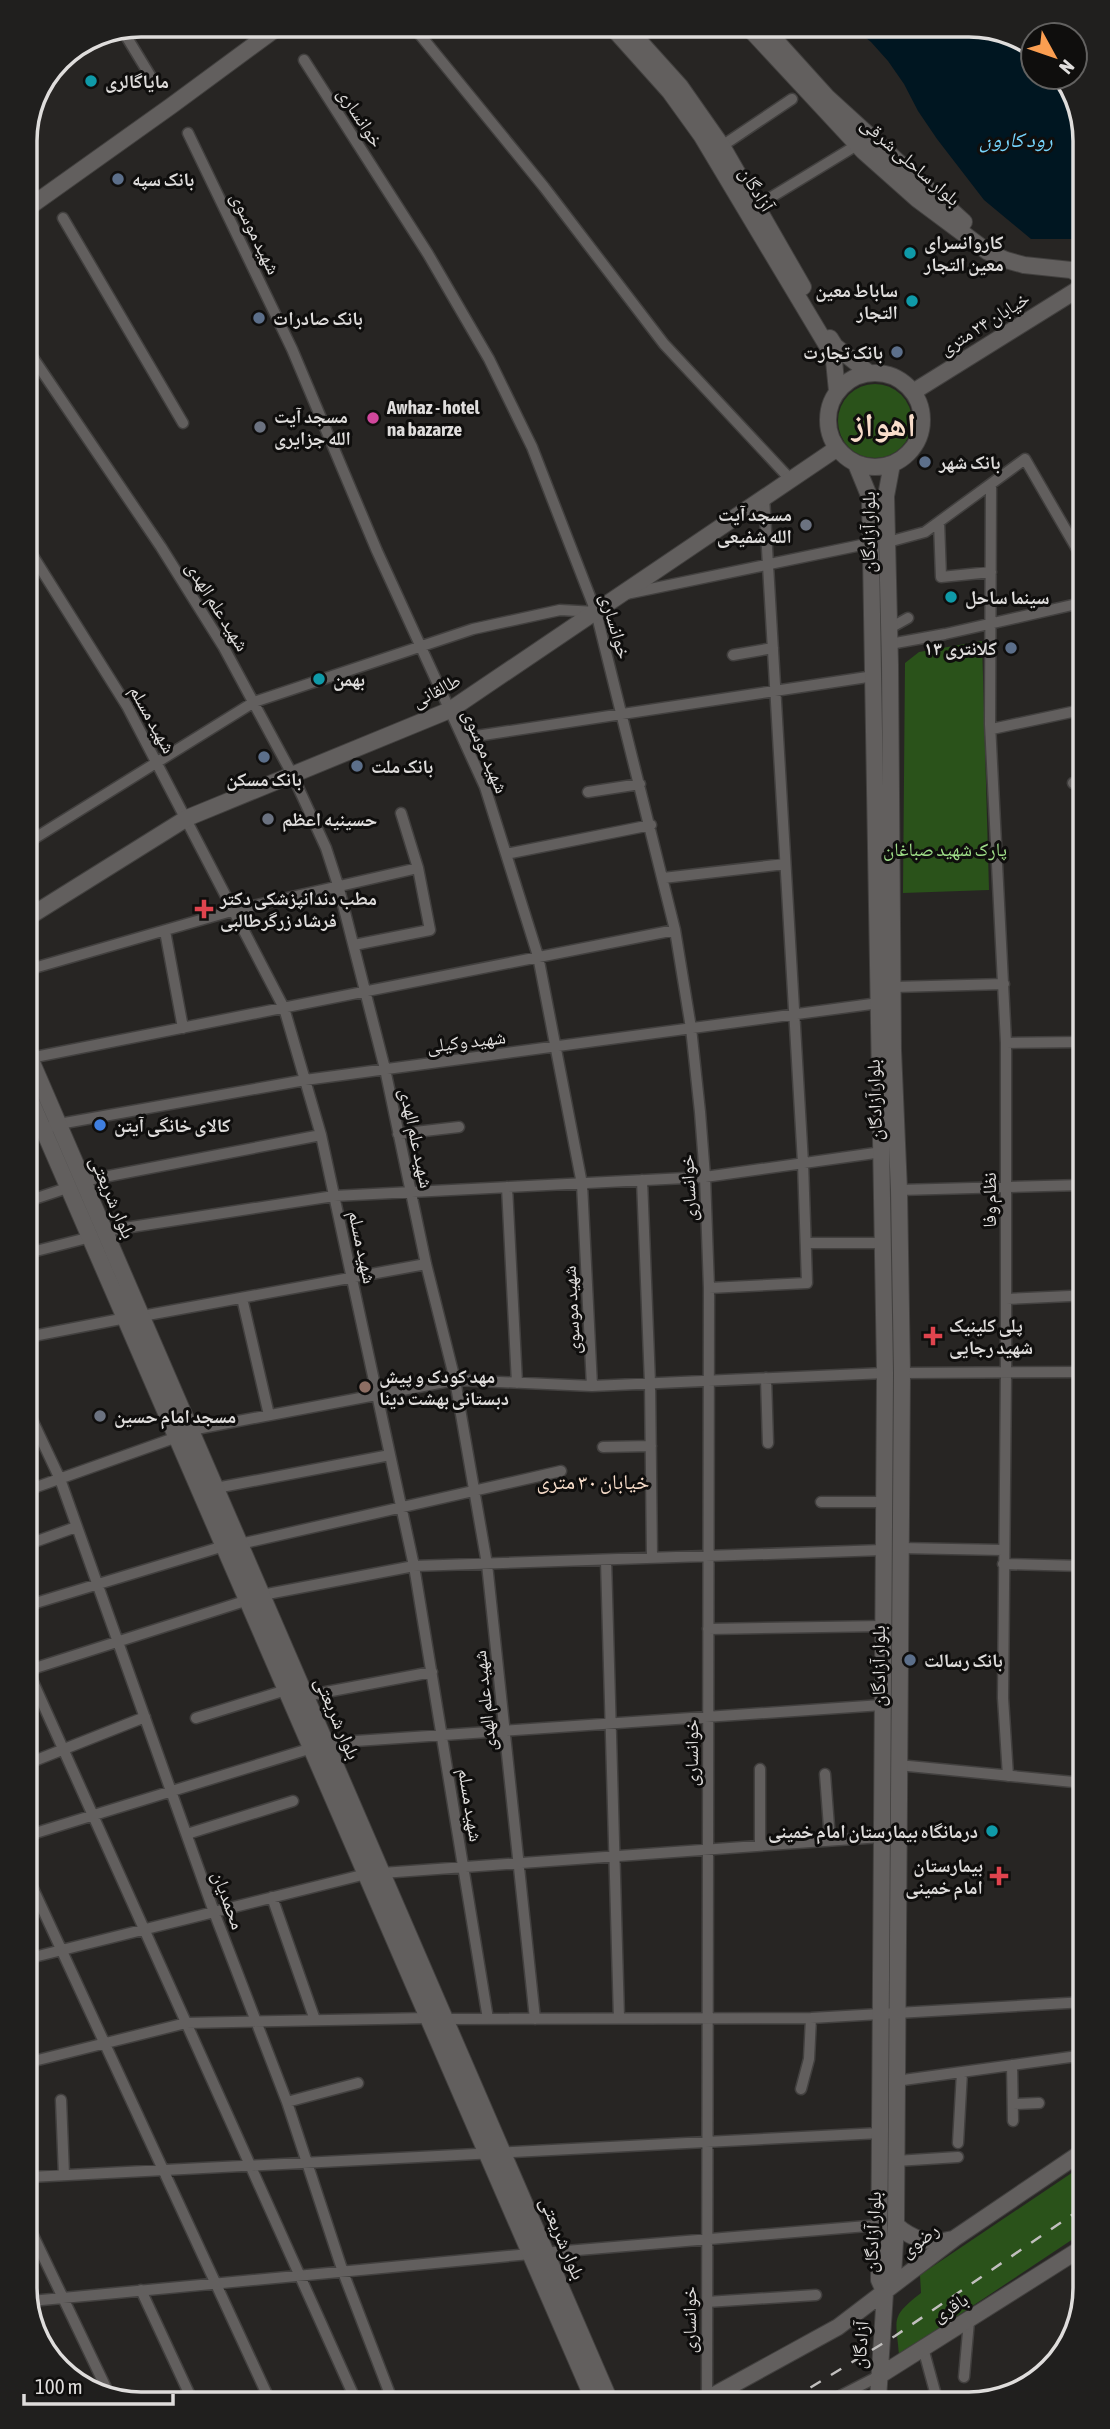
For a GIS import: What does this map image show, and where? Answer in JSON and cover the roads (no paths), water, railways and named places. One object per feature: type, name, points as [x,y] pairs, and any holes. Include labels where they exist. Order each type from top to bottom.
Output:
[{"type":"main road","points":[[37,202],[264,37]]},
{"type":"main road","name":"آزادگان","points":[[621,37],[670,92],[701,135],[830,349],[838,391]]},
{"type":"main road","name":"آزادگان","points":[[636,37],[680,86],[722,146],[835,346],[869,373]]},
{"type":"main road","name":"بلوار ساحلی شرقی","points":[[757,37],[857,145],[917,199],[988,252],[1024,265],[1071,270],[1073,274]]},
{"type":"main road","name":"بلوار ساحلی شرقی","points":[[773,37],[828,98],[961,220],[993,245],[1007,253],[1060,260],[1073,265]]},
{"type":"main road","name":"خیابان ۲۴ متری","points":[[913,392],[1073,289]]},
{"type":"main road","points":[[869,373],[894,376],[913,392],[922,415],[918,439],[903,458],[880,467],[856,464],[836,449],[831,438],[828,413],[838,391],[857,376],[869,373]]},
{"type":"main road","name":"طالقانی","points":[[37,912],[187,818],[450,710],[836,449]]},
{"type":"main road","name":"بلوار آزادگان","points":[[856,464],[870,498],[879,542],[890,636],[893,1049],[899,1190],[891,1591],[898,1765],[888,2014],[880,2133],[887,2225]]},
{"type":"main road","name":"بلوار آزادگان","points":[[892,464],[879,542],[874,676],[883,1243],[894,1373],[884,1502],[892,1549]]},
{"type":"main road","name":"بلوار شریعتی","points":[[37,1080],[51,1126],[232,1545],[255,1597],[306,1696],[319,1745]]},
{"type":"main road","name":"بلوار شریعتی","points":[[37,1106],[51,1126]]},
{"type":"main road","name":"بلوار شریعتی","points":[[184,1433],[216,1488],[232,1545]]},
{"type":"main road","name":"بلوار آزادگان","points":[[885,2293],[879,2280],[896,2161],[896,2081],[888,2014],[881,1836],[883,1626],[891,1591]]},
{"type":"main road","name":"بلوار شریعتی","points":[[255,1597],[286,1690],[319,1745],[374,1873],[445,2019],[495,2153],[538,2254],[591,2392]]},
{"type":"main road","name":"بلوار شریعتی","points":[[374,1873],[428,2018],[495,2153]]},
{"type":"main road","name":"رضوی","points":[[720,2392],[820,2337],[885,2293],[955,2238],[1073,2158]]},
{"type":"main road","points":[[887,2225],[917,2239],[943,2242],[955,2238]]},
{"type":"main road","name":"بلوار شریعتی","points":[[538,2254],[606,2392]]},
{"type":"main road","name":"باقری","points":[[879,2376],[1073,2254]]},
{"type":"main road","name":"آزادگان","points":[[878,2392],[885,2293]]},
{"type":"street","points":[[422,37],[544,187],[664,344],[791,480]]},
{"type":"street","points":[[128,38],[151,77]]},
{"type":"street","name":"خوانساری","points":[[304,60],[428,254],[489,359],[533,447],[596,612],[676,930],[691,1028],[705,1177],[709,1288],[706,2392]]},
{"type":"street","points":[[722,146],[792,99]]},
{"type":"street","name":"شهید موسوی","points":[[188,133],[292,349],[377,551],[482,779],[538,956],[582,1184],[592,1386]]},
{"type":"street","points":[[755,207],[857,145]]},
{"type":"street","points":[[63,218],[183,423]]},
{"type":"street","name":"شهید علم الهدی","points":[[37,364],[161,547],[223,646],[292,774],[326,848],[338,885],[367,992],[425,1264],[455,1380],[487,1564],[535,2019]]},
{"type":"street","points":[[620,595],[925,532],[1025,459],[1073,544]]},
{"type":"street","name":"نظام وفا","points":[[991,484],[992,624],[989,676],[1006,1043],[1003,1698],[1008,1776]]},
{"type":"street","points":[[709,1288],[807,1283],[803,1163],[764,498]]},
{"type":"street","points":[[939,522],[941,577],[991,572]]},
{"type":"street","name":"شهید مسلم","points":[[37,563],[127,706],[284,1008],[320,1135],[414,1566],[488,2019]]},
{"type":"street","points":[[890,636],[992,624],[1073,605]]},
{"type":"street","points":[[37,837],[254,702],[473,629],[561,610],[596,612]]},
{"type":"street","points":[[890,636],[908,618]]},
{"type":"street","points":[[733,655],[773,648]]},
{"type":"street","points":[[463,738],[874,676]]},
{"type":"street","points":[[992,730],[1073,712]]},
{"type":"street","points":[[588,792],[640,783]]},
{"type":"street","points":[[354,946],[430,930],[418,868],[401,813]]},
{"type":"street","points":[[506,854],[651,825]]},
{"type":"street","points":[[663,878],[785,864]]},
{"type":"street","points":[[37,967],[235,910],[418,868]]},
{"type":"street","points":[[37,1053],[183,1028],[676,930]]},
{"type":"street","points":[[164,931],[183,1028]]},
{"type":"street","points":[[894,986],[1004,984]]},
{"type":"street","name":"شهید وکیلی","points":[[37,1131],[305,1080],[880,1003]]},
{"type":"street","points":[[1006,1043],[1073,1042]]},
{"type":"street","points":[[398,1134],[459,1127]]},
{"type":"street","points":[[37,1198],[76,1184],[320,1135]]},
{"type":"street","points":[[37,1251],[98,1234],[334,1196],[705,1177],[882,1152]]},
{"type":"street","points":[[642,1180],[650,1383],[652,1558]]},
{"type":"street","points":[[899,1190],[1073,1185]]},
{"type":"street","points":[[507,1188],[517,1383]]},
{"type":"street","points":[[806,1243],[883,1243]]},
{"type":"street","points":[[37,1335],[425,1264]]},
{"type":"street","points":[[1006,1300],[1070,1296]]},
{"type":"street","points":[[242,1298],[269,1415]]},
{"type":"street","points":[[37,1487],[184,1433],[455,1380],[592,1386],[894,1373],[1073,1372]]},
{"type":"street","points":[[766,1378],[768,1443]]},
{"type":"street","name":"محمدیان","points":[[37,1430],[60,1479],[214,1912],[287,2102],[343,2272],[389,2392]]},
{"type":"street","points":[[603,1447],[651,1446]]},
{"type":"street","points":[[216,1488],[390,1455]]},
{"type":"street","points":[[37,1603],[232,1545],[561,1471]]},
{"type":"street","points":[[821,1502],[884,1502]]},
{"type":"street","points":[[37,1541],[76,1527]]},
{"type":"street","points":[[37,1669],[255,1597],[414,1566],[892,1549],[1003,1549]]},
{"type":"street","points":[[606,1560],[619,2018]]},
{"type":"street","points":[[1003,1564],[1073,1566]]},
{"type":"street","points":[[708,1629],[883,1626]]},
{"type":"street","points":[[306,1696],[432,1672]]},
{"type":"street","points":[[37,1690],[353,2392]]},
{"type":"street","points":[[196,1718],[286,1690]]},
{"type":"street","points":[[37,1832],[319,1745],[882,1705]]},
{"type":"street","points":[[37,1760],[145,1717]]},
{"type":"street","points":[[898,1765],[1073,1782]]},
{"type":"street","points":[[760,1769],[760,1845]]},
{"type":"street","points":[[825,1774],[830,1840]]},
{"type":"street","points":[[187,1835],[293,1801]]},
{"type":"street","points":[[37,1956],[374,1873],[881,1836]]},
{"type":"street","points":[[37,1897],[266,2392]]},
{"type":"street","points":[[272,1897],[314,2020]]},
{"type":"street","points":[[445,2019],[811,2018],[1073,2003]]},
{"type":"street","points":[[37,2060],[186,2023],[428,2018]]},
{"type":"street","points":[[801,2089],[809,2059],[811,2018]]},
{"type":"street","points":[[896,2081],[1073,2057]]},
{"type":"street","points":[[1012,2065],[1013,2121]]},
{"type":"street","points":[[958,2143],[962,2072]]},
{"type":"street","points":[[287,2102],[358,2082]]},
{"type":"street","points":[[61,2100],[64,2175]]},
{"type":"street","points":[[1013,2104],[1039,2103]]},
{"type":"street","points":[[37,2176],[880,2133]]},
{"type":"street","points":[[896,2161],[958,2157]]},
{"type":"street","points":[[38,2300],[887,2225]]},
{"type":"street","points":[[37,2245],[105,2386]]},
{"type":"street","points":[[141,2290],[188,2392]]},
{"type":"street","points":[[707,2302],[816,2295]]},
{"type":"street","points":[[964,2377],[969,2321]]},
{"type":"street","points":[[923,2348],[935,2392]]},
{"type":"street","name":"باقری","points":[[848,2392],[879,2376]]},
{"type":"water","name":"رود کارون","points":[[865,37],[976,37],[1003,42],[1019,50],[1019,91],[1060,91],[1068,107],[1073,140],[1073,239],[1031,239],[984,200],[937,139],[888,61]]},
{"type":"railway","points":[[803,2392],[895,2336],[1073,2214]]},
{"type":"place","name":"مایاگالری","points":[[91,81]]},
{"type":"place","name":"بانک سپه","points":[[118,179]]},
{"type":"place","name":"کاروانسرای معین التجار","points":[[910,253]]},
{"type":"place","name":"ساباط معین التجار","points":[[912,301]]},
{"type":"place","name":"بانک صادرات","points":[[259,318]]},
{"type":"place","name":"بانک تجارت","points":[[897,352]]},
{"type":"place","name":"Awhaz - hotel na bazarze","points":[[373,418]]},
{"type":"place","name":"مسجد آیت الله جزایری","points":[[260,427]]},
{"type":"place","name":"بانک شهر","points":[[925,462]]},
{"type":"place","name":"مسجد آیت الله شفیعی","points":[[806,525]]},
{"type":"place","name":"سینما ساحل","points":[[951,597]]},
{"type":"place","name":"کلانتری ۱۳","points":[[1011,648]]},
{"type":"place","name":"بهمن","points":[[319,679]]},
{"type":"place","name":"بانک مسکن","points":[[264,757]]},
{"type":"place","name":"بانک ملت","points":[[357,766]]},
{"type":"place","name":"حسینیه اعظم","points":[[268,819]]},
{"type":"place","name":"مطب دندانپزشکی دکتر فرشاد زرگرطالبی","points":[[204,909]]},
{"type":"place","name":"کالای خانگی آیتن","points":[[100,1125]]},
{"type":"place","name":"پلی کلینیک شهید رجایی","points":[[933,1336]]},
{"type":"place","name":"مهد کودک و پیش دبستانی بهشت دینا","points":[[365,1387]]},
{"type":"place","name":"مسجد امام حسین","points":[[100,1416]]},
{"type":"place","name":"بانک رسالت","points":[[910,1660]]},
{"type":"place","name":"درمانگاه بیمارستان امام خمینی","points":[[992,1831]]},
{"type":"place","name":"بیمارستان امام خمینی","points":[[999,1876]]},
{"type":"district","name":"اهواز","points":[[884,424]]},
{"type":"district","name":"خیابان ۳۰ متری","points":[[593,1481]]},
{"type":"park label","name":"پارک شهید صباغان","points":[[945,849]]}]
